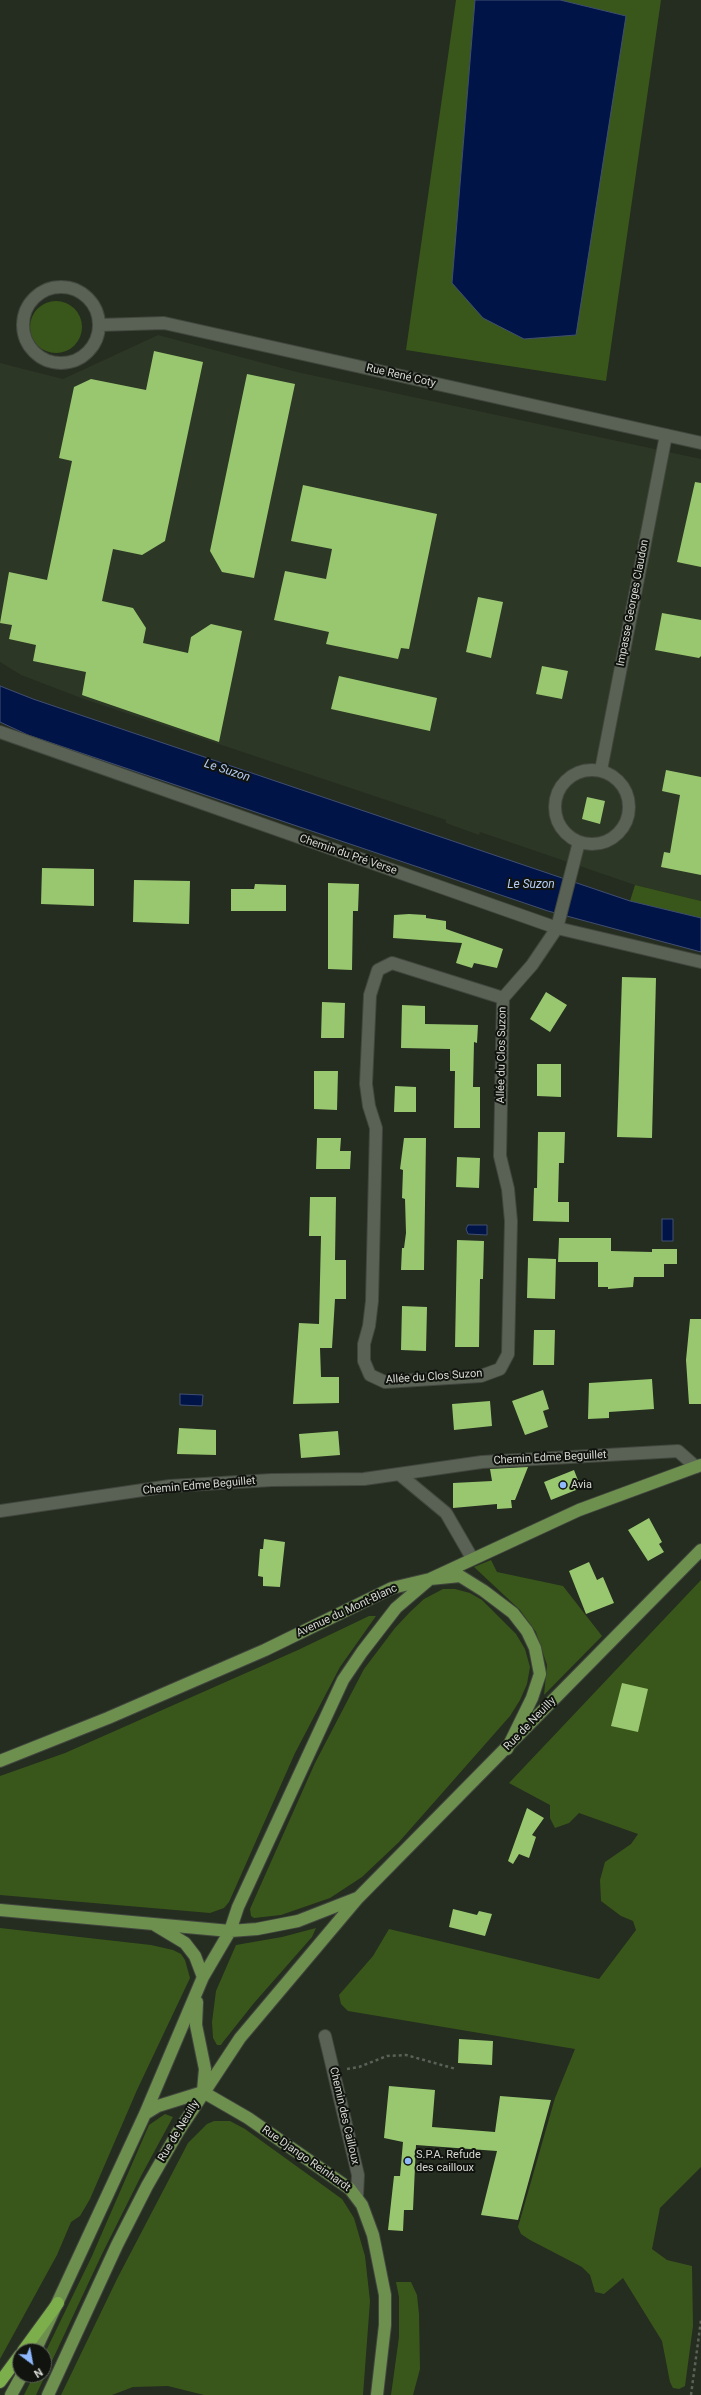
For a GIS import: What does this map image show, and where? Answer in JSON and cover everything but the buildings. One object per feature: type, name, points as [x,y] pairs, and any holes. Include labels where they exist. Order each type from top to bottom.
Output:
[{"type":"highway","points":[[29,2343],[58,2303]]},
{"type":"highway","points":[[0,2382],[12,2366]]},
{"type":"main road","name":"Avenue du Mont-Blanc","points":[[0,1760],[108,1718],[258,1653],[392,1588],[430,1579],[472,1558],[579,1510],[699,1466]]},
{"type":"main road","name":"Rue de Neuilly","points":[[48,2395],[117,2245],[178,2132],[240,2038],[358,1898],[507,1749],[701,1550]]},
{"type":"main road","points":[[39,2343],[145,2114],[197,1996],[203,1977],[230,1931],[238,1907],[344,1680],[362,1652],[396,1608],[430,1579],[460,1576],[484,1591],[513,1613],[527,1631],[535,1648],[540,1674],[532,1698],[507,1749]]},
{"type":"main road","name":"Rue de Neuilly","points":[[0,1910],[230,1931],[257,1929],[298,1921],[358,1898]]},
{"type":"main road","points":[[153,1924],[184,1943],[195,1956],[203,1977]]},
{"type":"main road","points":[[145,2114],[158,2106],[203,2092],[204,2069],[196,2025],[197,1996]]},
{"type":"main road","name":"Rue Django Reinhardt","points":[[203,2092],[248,2118],[350,2189],[357,2196],[366,2213],[373,2234],[385,2295],[385,2326],[377,2395]]},
{"type":"main road","points":[[11,2395],[18,2383]]},
{"type":"street","points":[[56,286],[75,290],[91,301],[97,312],[99,325],[94,342],[82,356],[71,361],[59,363],[47,360],[36,354],[28,344],[24,333],[23,321],[26,309],[34,298],[44,290],[56,286]]},
{"type":"street","name":"Rue René Coty","points":[[99,325],[164,323],[701,443]]},
{"type":"street","name":"Impasse Georges Claudon","points":[[600,770],[666,435]]},
{"type":"street","name":"Chemin du Pré Verse","points":[[0,732],[557,928],[701,962]]},
{"type":"street","points":[[588,769],[600,770],[612,775],[624,788],[630,806],[628,818],[618,833],[603,843],[591,844],[579,842],[568,836],[557,821],[555,802],[558,790],[566,780],[576,773],[588,769]]},
{"type":"street","points":[[557,928],[579,842]]},
{"type":"street","name":"Allée du Clos Suzon","points":[[504,998],[392,963],[378,970],[370,995],[366,1084],[369,1106],[376,1128],[372,1301],[369,1326],[364,1344],[364,1361],[370,1375],[385,1382],[481,1376],[500,1369],[508,1354],[511,1221],[508,1189],[500,1156],[504,998],[532,965],[557,928]]},
{"type":"street","name":"Chemin Edme Beguillet","points":[[0,1511],[170,1486],[272,1480],[364,1479],[482,1462],[678,1451],[699,1466]]},
{"type":"street","points":[[399,1474],[446,1513],[472,1558]]},
{"type":"street","name":"Chemin des Cailloux","points":[[325,2036],[335,2071],[358,2176],[357,2196]]},
{"type":"path","points":[[335,2071],[359,2067],[387,2056],[406,2055],[456,2069]]},
{"type":"path","points":[[691,2395],[701,2320]]},
{"type":"shaded area","points":[[158,335],[297,372],[701,459],[701,901],[635,885],[480,832],[479,835],[446,823],[446,820],[81,698],[21,675],[0,662],[0,363],[63,379]]},
{"type":"green space","points":[[456,0],[475,0],[452,283],[625,16],[560,0],[661,0],[606,381],[406,350]]},
{"type":"green space","points":[[56,301],[66,303],[74,309],[80,317],[82,327],[80,337],[74,345],[66,351],[56,353],[46,351],[38,345],[32,337],[30,327],[32,317],[38,309],[46,303]]},
{"type":"green space","points":[[635,885],[701,901],[701,918],[630,901]]},
{"type":"green space","points":[[491,1560],[497,1572],[563,1586],[602,1636],[544,1695],[547,1665],[536,1632],[520,1610],[474,1567]]},
{"type":"green space","points":[[701,1580],[701,2167],[660,2208],[652,2249],[667,2260],[692,2266],[693,2326],[685,2386],[679,2389],[673,2388],[670,2382],[662,2341],[623,2278],[604,2294],[595,2292],[590,2275],[582,2267],[530,2240],[521,2234],[518,2227],[555,2098],[575,2049],[348,2011],[341,2004],[339,1995],[373,1956],[389,1929],[599,1979],[636,1930],[633,1921],[621,1916],[601,1901],[600,1880],[605,1862],[631,1844],[638,1834],[579,1813],[569,1823],[555,1828],[550,1818],[550,1805],[509,1783]]},
{"type":"green space","points":[[443,1589],[455,1589],[470,1593],[482,1600],[516,1634],[525,1649],[530,1667],[527,1684],[520,1700],[510,1716],[399,1842],[362,1877],[330,1898],[281,1915],[254,1918],[251,1916],[250,1909],[315,1763],[364,1669],[395,1628],[410,1612],[424,1599]]},
{"type":"green space","points":[[369,1616],[376,1616],[340,1667],[295,1753],[229,1902],[224,1908],[210,1913],[0,1895],[0,1776],[65,1753],[298,1650]]},
{"type":"green space","points":[[0,1928],[151,1945],[173,1950],[181,1954],[185,1960],[190,1978],[137,2090],[90,2199],[80,2216],[71,2222],[57,2255],[0,2359]]},
{"type":"green space","points":[[316,1928],[312,1937],[254,2003],[221,2045],[217,2045],[213,2038],[212,2022],[216,1991],[236,1945],[282,1937]]},
{"type":"green space","points":[[165,2114],[173,2117],[141,2176],[102,2254],[52,2361],[52,2343],[50,2343],[92,2256],[149,2125]]},
{"type":"green space","points":[[214,2121],[230,2121],[245,2129],[342,2199],[354,2218],[365,2256],[370,2301],[363,2395],[204,2395],[168,2386],[133,2387],[112,2395],[61,2395],[117,2279],[188,2143],[207,2124]]},
{"type":"green space","points":[[396,2282],[411,2282],[417,2295],[419,2314],[420,2369],[413,2395],[391,2395],[399,2337],[399,2297]]},
{"type":"green space","points":[[30,2383],[42,2383],[36,2395],[24,2395]]},
{"type":"water","points":[[475,0],[560,0],[626,16],[576,335],[524,339],[483,318],[452,283]]},
{"type":"water","name":"Le Suzon","points":[[0,686],[33,699],[630,901],[701,918],[701,952],[548,911],[28,735],[0,722]]},
{"type":"water","points":[[662,1219],[673,1219],[673,1241],[662,1241]]},
{"type":"water","points":[[468,1225],[487,1225],[487,1235],[468,1234],[466,1229]]},
{"type":"water","points":[[180,1394],[203,1395],[202,1406],[180,1405]]},
{"type":"place","name":"Avia","points":[[563,1485]]},
{"type":"place","name":"S.P.A. Refude des cailloux","points":[[408,2161]]}]
